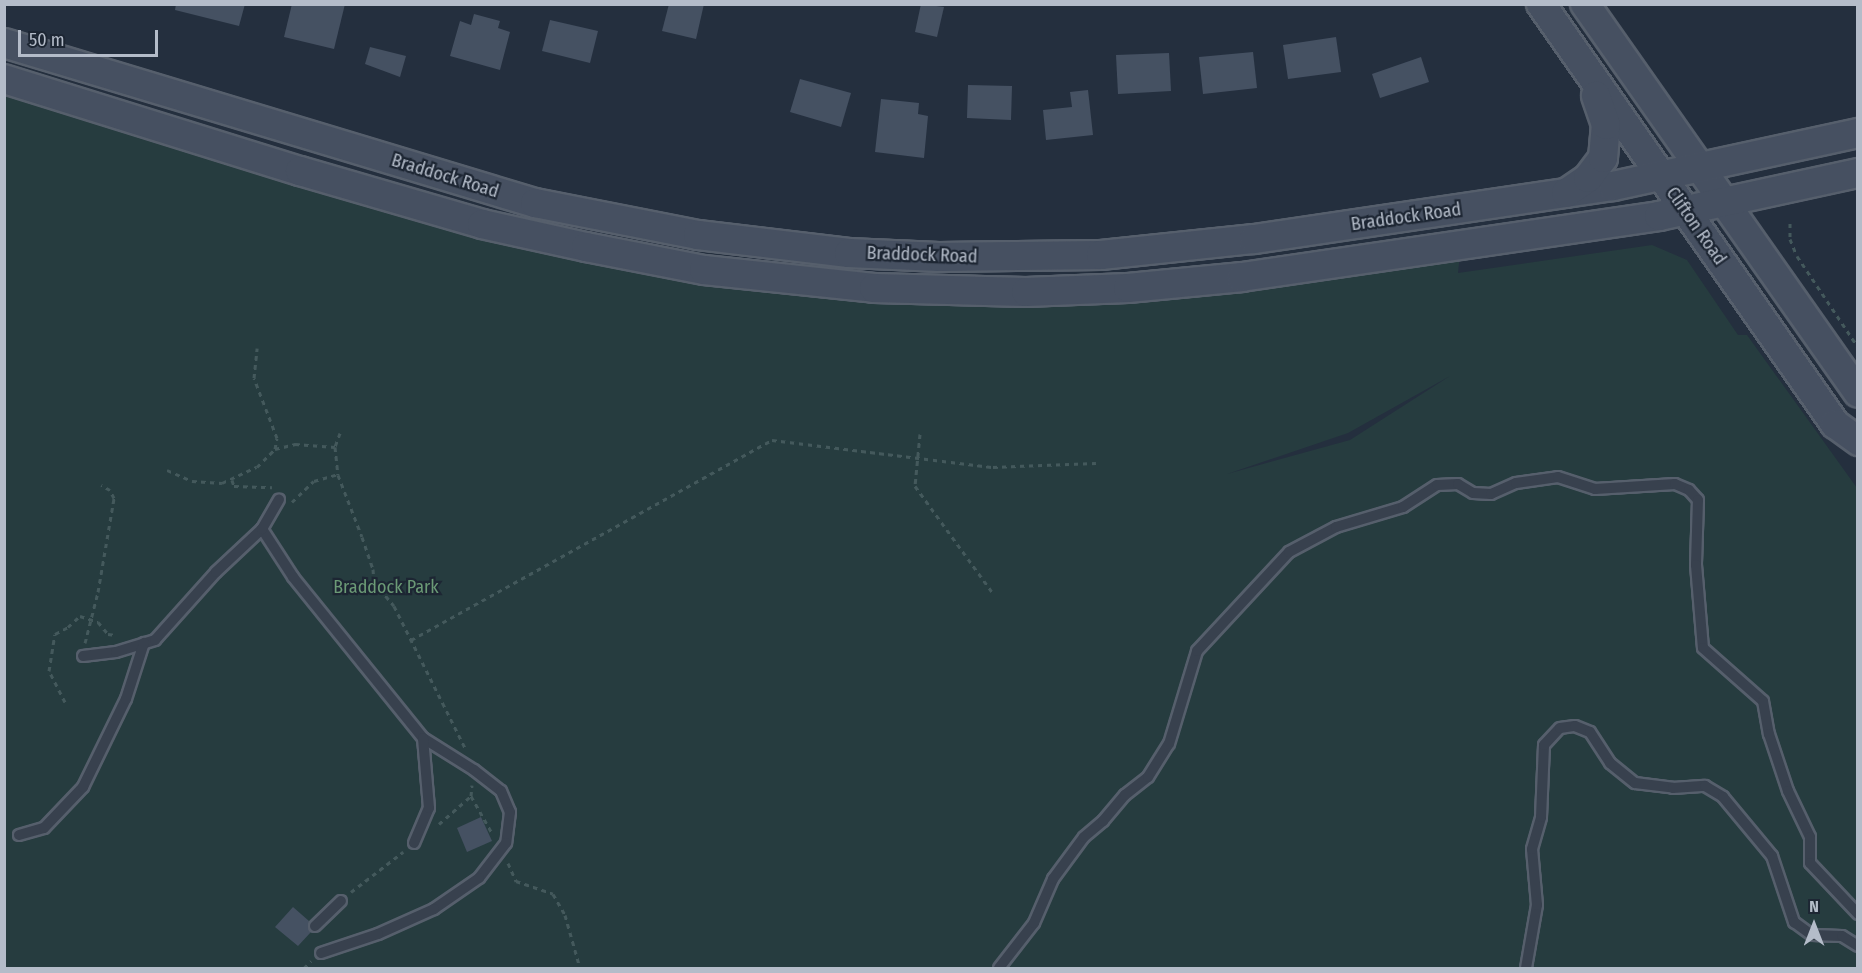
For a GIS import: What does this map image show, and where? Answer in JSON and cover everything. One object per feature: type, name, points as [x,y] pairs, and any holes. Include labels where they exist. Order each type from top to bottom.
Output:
[{"type":"main road","name":"Clifton Road","points":[[1541,4],[1835,424],[1857,441]]},
{"type":"main road","name":"Clifton Road","points":[[1585,4],[1725,201],[1857,393]]},
{"type":"main road","name":"Braddock Road","points":[[4,43],[535,203],[699,235],[849,253],[939,257],[1101,255],[1265,238],[1565,193],[1661,176],[1857,133]]},
{"type":"main road","points":[[1565,193],[1588,178],[1603,158],[1605,149],[1606,125],[1584,66]]},
{"type":"main road","name":"Braddock Road","points":[[4,79],[300,171],[482,224],[586,248],[704,270],[874,288],[1026,292],[1128,288],[1242,276],[1687,210],[1857,173]]},
{"type":"lane","points":[[999,969],[1034,923],[1053,879],[1084,837],[1103,821],[1125,795],[1148,777],[1169,744],[1197,651],[1289,552],[1336,527],[1403,507],[1437,485],[1458,484],[1473,493],[1491,494],[1516,483],[1558,477],[1595,489],[1675,484],[1689,490],[1698,500],[1696,566],[1703,648],[1762,701],[1769,734],[1785,782],[1810,837],[1810,863],[1857,914]]},
{"type":"lane","points":[[83,656],[116,652],[155,640],[216,572],[262,529],[282,498]]},
{"type":"lane","points":[[262,529],[293,577],[423,738],[474,770],[501,791],[510,812],[506,843],[479,878],[434,909],[378,934],[321,953]]},
{"type":"lane","points":[[19,835],[44,828],[83,787],[126,699],[144,644]]},
{"type":"lane","points":[[1527,969],[1537,905],[1532,849],[1541,817],[1544,745],[1560,728],[1575,726],[1590,732],[1610,763],[1635,783],[1673,788],[1706,786],[1723,797],[1772,856],[1794,922],[1812,934],[1842,936],[1857,946]]},
{"type":"lane","points":[[414,843],[429,808],[423,738]]},
{"type":"lane","points":[[315,926],[341,902]]},
{"type":"path","points":[[1790,223],[1790,239],[1797,256],[1857,347]]},
{"type":"path","points":[[167,470],[192,481],[222,483],[257,467],[275,448],[277,438],[254,378],[257,348]]},
{"type":"path","points":[[920,434],[915,486],[992,592]]},
{"type":"path","points":[[411,640],[772,440],[1010,468],[1096,463]]},
{"type":"path","points":[[275,448],[295,444],[334,447]]},
{"type":"path","points":[[232,480],[234,486],[282,498],[314,481],[338,474]]},
{"type":"path","points":[[83,656],[114,498],[110,490],[100,485]]},
{"type":"path","points":[[65,702],[50,671],[55,634],[68,627],[80,616],[98,622],[108,634],[119,636]]},
{"type":"path","points":[[471,796],[516,881],[553,894],[565,915],[580,969]]},
{"type":"green space","name":"Braddock Park","points":[[5,82],[586,247],[1026,292],[1461,244],[1458,273],[1652,245],[1687,260],[1738,335],[1747,335],[1857,488],[1857,968],[5,968]],"holes":[[[1450,376],[1350,440],[1227,474],[1348,433]]]},
{"type":"building","points":[[176,4],[245,4],[239,26],[175,10]]},
{"type":"building","points":[[292,4],[345,4],[334,49],[284,37]]},
{"type":"building","points":[[669,4],[704,4],[696,39],[662,31]]},
{"type":"building","points":[[921,4],[944,7],[937,37],[915,32]]},
{"type":"building","points":[[474,14],[500,21],[498,28],[510,32],[500,70],[450,56],[460,21],[471,25]]},
{"type":"building","points":[[550,20],[598,31],[590,63],[542,51]]},
{"type":"building","points":[[1336,37],[1341,72],[1288,79],[1283,45]]},
{"type":"building","points":[[370,47],[406,56],[400,77],[365,64]]},
{"type":"building","points":[[1253,52],[1257,88],[1203,94],[1199,57]]},
{"type":"building","points":[[1169,53],[1171,91],[1118,94],[1116,55]]},
{"type":"building","points":[[1421,57],[1429,82],[1380,98],[1372,74]]},
{"type":"building","points":[[800,79],[851,93],[841,127],[790,112]]},
{"type":"building","points":[[968,85],[1012,86],[1011,120],[967,118]]},
{"type":"building","points":[[1088,90],[1093,135],[1046,140],[1043,110],[1072,107],[1070,92]]},
{"type":"building","points":[[881,99],[919,103],[918,114],[928,116],[924,158],[875,152]]},
{"type":"building","points":[[481,817],[492,841],[467,852],[457,828]]},
{"type":"building","points":[[293,907],[309,921],[308,927],[311,932],[298,946],[275,927]]}]
